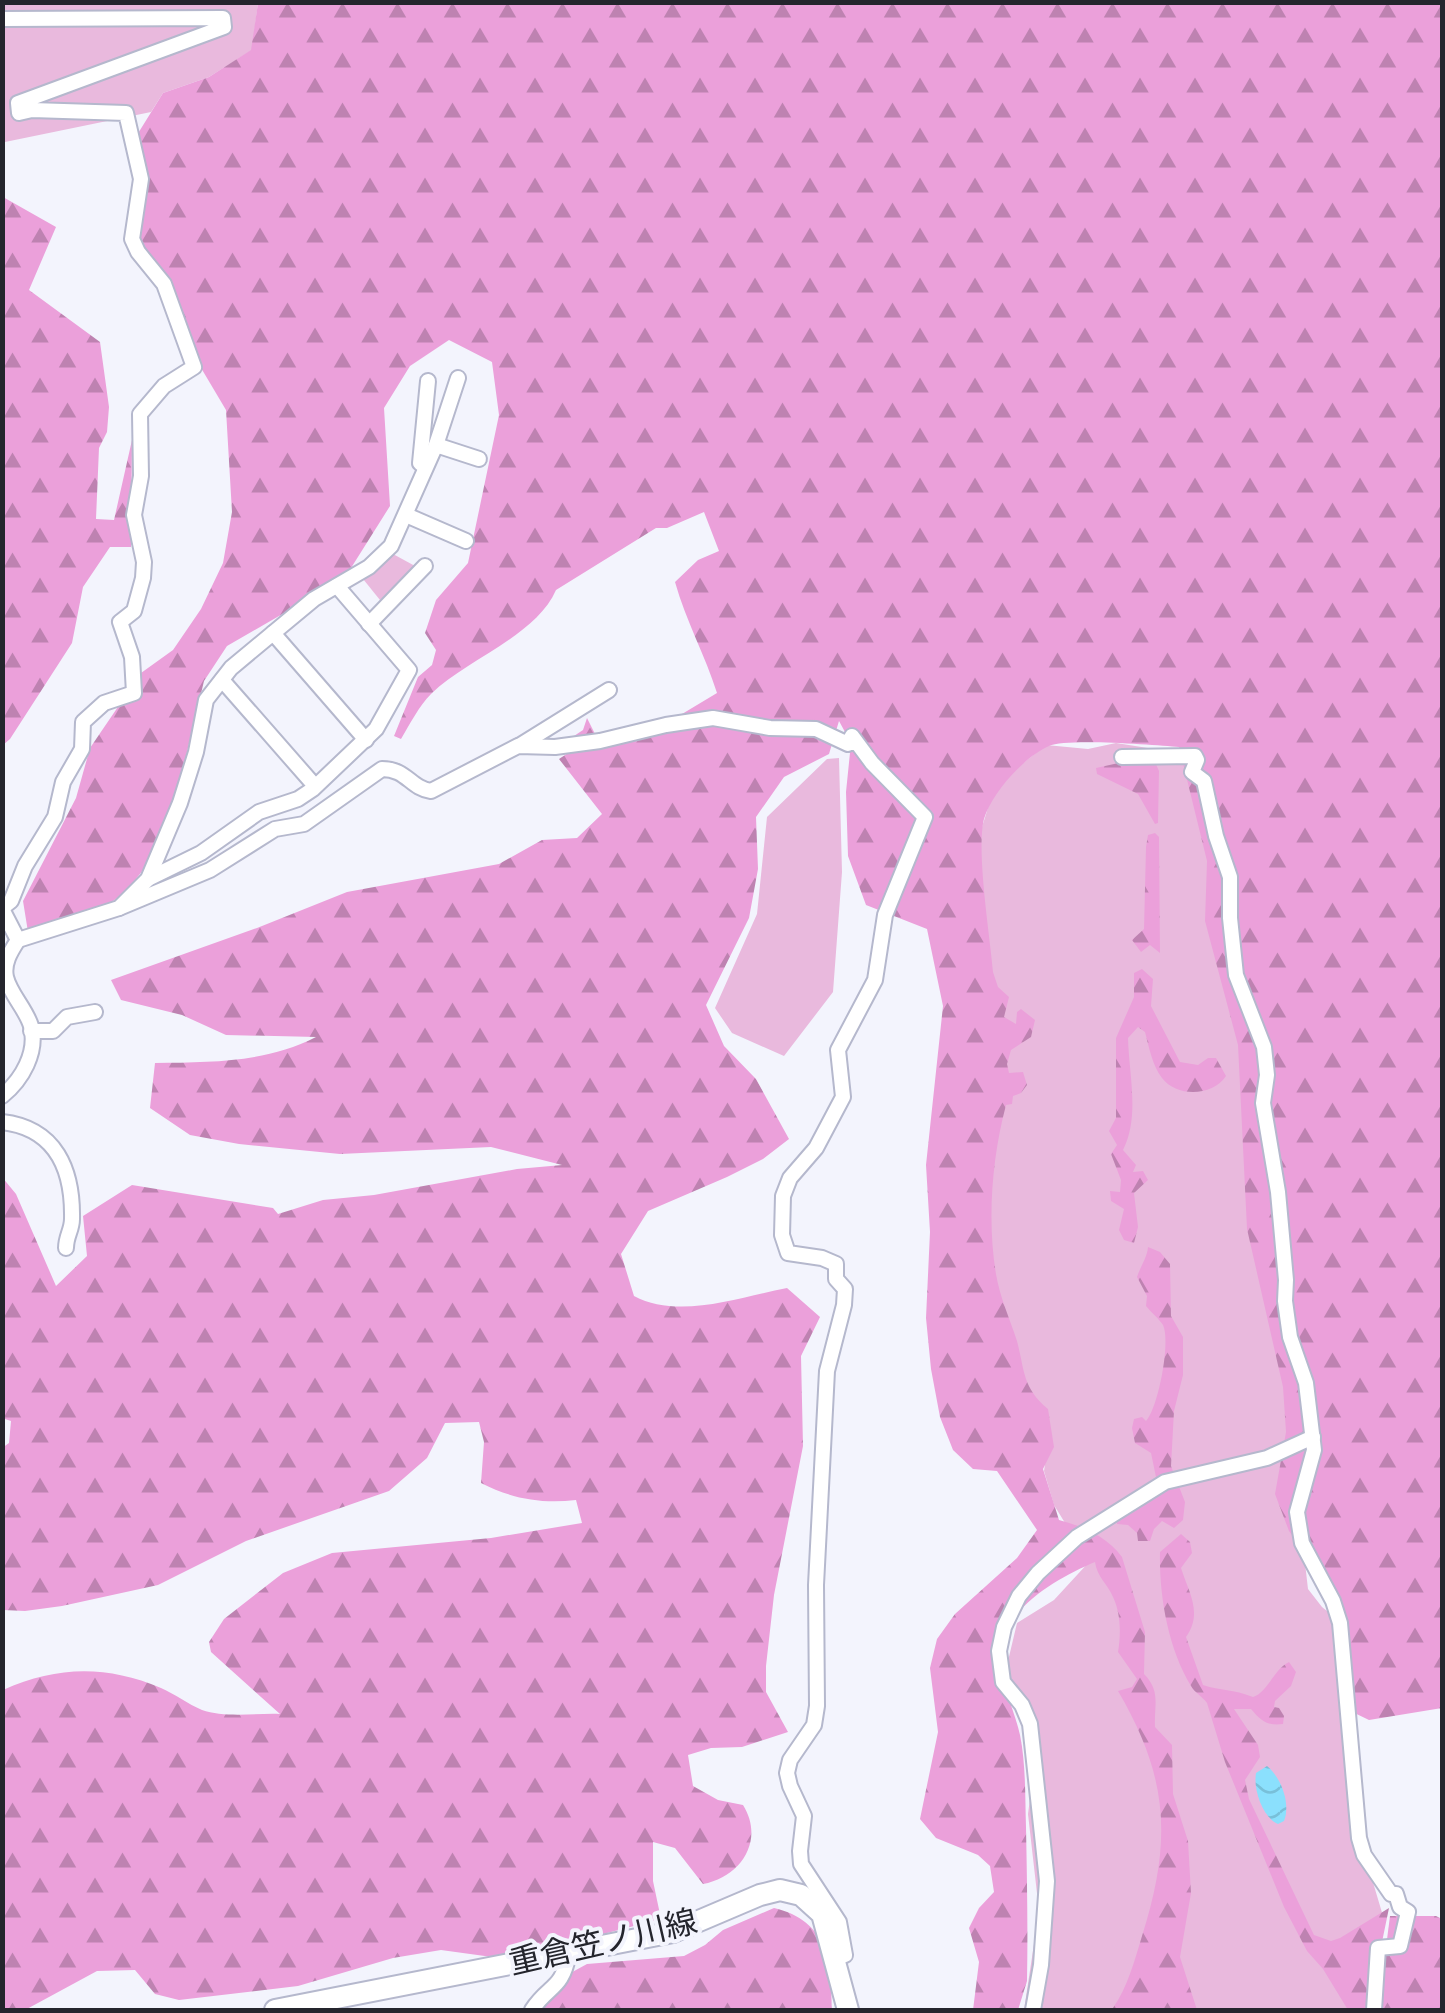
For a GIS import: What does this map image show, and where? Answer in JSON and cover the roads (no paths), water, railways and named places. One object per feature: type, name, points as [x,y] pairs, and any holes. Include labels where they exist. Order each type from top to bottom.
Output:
[{"type":"main road","name":"重倉笠ノ川線","points":[[275,2010],[329,2005],[674,1932],[780,1890],[801,1896],[822,1914],[848,2010]]},
{"type":"street","points":[[2,19],[223,18],[224,27],[18,103],[20,113],[126,113],[141,179],[132,239],[164,284],[194,367],[164,386],[140,414],[141,476],[134,514],[144,578],[134,612],[120,622],[132,656],[134,693],[102,704],[83,722],[82,749],[63,782],[55,817],[30,858],[12,901],[2,908],[18,940]]},
{"type":"street","points":[[148,879],[180,803],[196,752],[206,700],[231,668],[272,633],[314,599],[370,566],[391,546],[436,446],[458,378]]},
{"type":"street","points":[[426,468],[420,464],[428,381]]},
{"type":"street","points":[[436,446],[479,459]]},
{"type":"street","points":[[406,515],[466,540]]},
{"type":"street","points":[[370,624],[424,566]]},
{"type":"street","points":[[119,908],[148,879],[201,852],[259,812],[298,799],[376,729],[409,670],[337,586]]},
{"type":"street","points":[[272,633],[366,740]]},
{"type":"street","points":[[222,680],[316,786]]},
{"type":"street","points":[[2,1096],[26,1068],[31,1031],[6,978],[9,955],[18,940],[119,908],[210,870],[274,830],[304,824],[382,769],[401,772],[420,788],[431,791],[518,746],[609,690]]},
{"type":"street","points":[[518,746],[600,742],[666,724],[713,718],[770,728],[816,729],[848,744],[852,736],[872,763],[925,817],[885,915],[875,980],[838,1050],[843,1097],[816,1148],[790,1178],[782,1196],[782,1235],[788,1254],[822,1258],[836,1264],[836,1279],[845,1289],[827,1371],[815,1602],[817,1706],[814,1725],[790,1760],[788,1773],[804,1816],[801,1864],[839,1922],[845,1955],[836,1958]]},
{"type":"street","points":[[1122,757],[1195,756],[1198,760],[1192,772],[1204,781],[1230,876],[1236,975],[1264,1047],[1267,1075],[1263,1103],[1278,1192],[1290,1338],[1306,1383],[1313,1436],[1314,1450],[1297,1512],[1302,1543],[1334,1601],[1340,1622],[1359,1838],[1376,1875],[1408,1912],[1400,1946],[1378,1948],[1374,2010]]},
{"type":"street","points":[[31,1031],[53,1031],[67,1017],[94,1012]]},
{"type":"street","points":[[2,1122],[41,1135],[61,1156],[67,1172],[72,1222],[66,1234],[66,1248]]},
{"type":"street","points":[[1034,2010],[1047,1882],[1030,1724],[1004,1682],[999,1650],[1004,1627],[1019,1596],[1078,1537],[1165,1482],[1267,1458],[1313,1436]]},
{"type":"street","points":[[532,2010],[559,1984],[568,1953]]},
{"type":"water","points":[[1267,1766],[1277,1777],[1285,1799],[1286,1814],[1278,1824],[1264,1810],[1256,1787],[1256,1773]]}]
